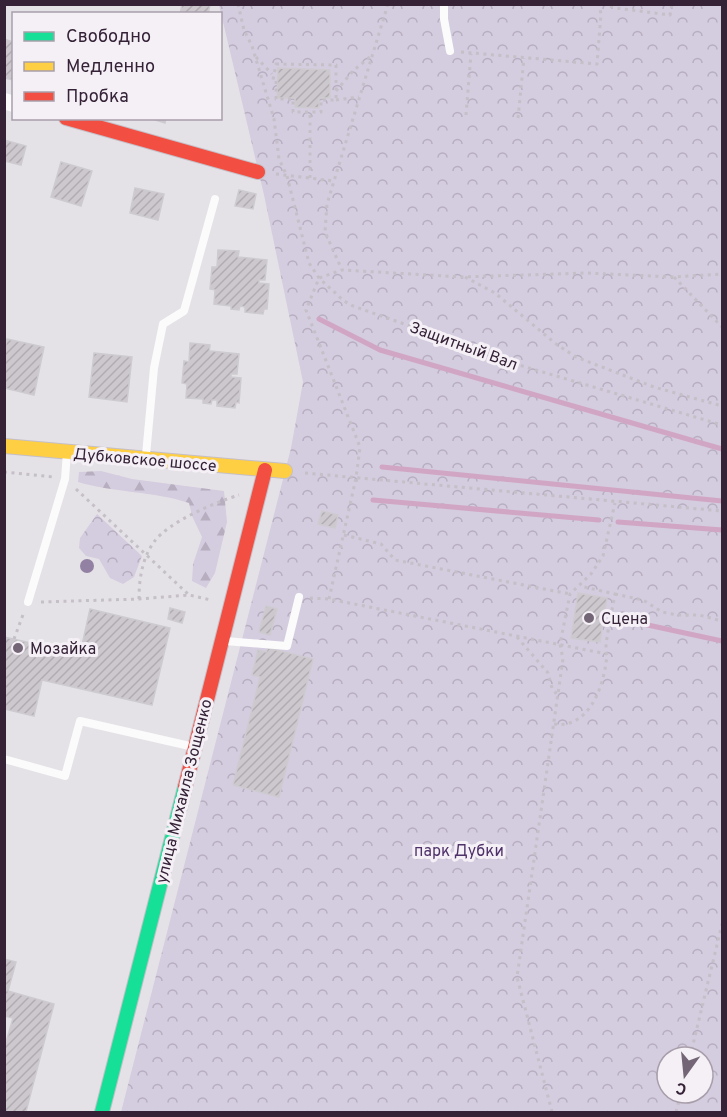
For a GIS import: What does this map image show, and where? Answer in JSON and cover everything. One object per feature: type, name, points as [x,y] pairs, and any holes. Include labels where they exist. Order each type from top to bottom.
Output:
[{"type":"street","points":[[73,120],[258,172]]},
{"type":"street","name":"Дубковское шоссе","points":[[4,446],[285,471]]},
{"type":"street","name":"улица Михаила Зощенко","points":[[102,1113],[265,470]]},
{"type":"lane","points":[[444,4],[444,19],[450,51]]},
{"type":"lane","points":[[146,459],[153,368],[163,324],[184,310],[215,199]]},
{"type":"lane","points":[[28,602],[65,479],[67,452]]},
{"type":"lane","points":[[222,641],[287,646],[299,597]]},
{"type":"lane","points":[[4,759],[66,776],[80,721],[195,747]]},
{"type":"path","name":"Защитный Вал","points":[[238,4],[244,30],[255,56],[274,119],[279,159],[287,176],[309,263],[319,278],[344,301],[509,362],[723,425]]},
{"type":"path","points":[[342,270],[325,232],[327,204],[388,4]]},
{"type":"path","points":[[450,51],[597,64],[601,4],[670,15],[672,4]]},
{"type":"path","points":[[466,115],[471,53]]},
{"type":"path","points":[[336,91],[353,70],[372,55]]},
{"type":"path","points":[[255,56],[273,75],[273,80],[276,80],[276,99],[293,99],[293,112],[321,112],[321,100],[359,97]]},
{"type":"path","points":[[518,118],[524,58]]},
{"type":"path","points":[[273,75],[273,71],[276,71],[276,64],[336,65],[336,100]]},
{"type":"path","points":[[310,112],[310,178]]},
{"type":"path","points":[[258,172],[334,181]]},
{"type":"path","points":[[329,599],[356,478],[360,447],[306,310],[319,278],[342,270],[463,277],[586,273],[674,277],[723,274]]},
{"type":"path","points":[[463,277],[495,293],[556,344],[576,357],[654,387],[723,406]]},
{"type":"path","points":[[674,277],[723,327]]},
{"type":"path","points":[[285,471],[615,503],[723,511]]},
{"type":"path","points":[[4,472],[65,479],[189,595]]},
{"type":"path","points":[[139,599],[139,582],[147,554],[154,540],[166,530],[213,504],[260,488]]},
{"type":"path","points":[[552,1113],[517,977],[563,659],[560,644],[570,594],[591,574],[603,556],[615,503]]},
{"type":"path","points":[[343,535],[381,544],[395,560],[570,594]]},
{"type":"path","points":[[580,586],[643,600],[662,612],[699,615],[723,621]]},
{"type":"path","points":[[554,724],[576,722],[588,710],[598,691],[606,666],[606,645],[615,594]]},
{"type":"path","points":[[14,639],[28,602],[139,599],[189,595],[219,602]]},
{"type":"path","points":[[299,597],[329,599],[607,654]]},
{"type":"path","points":[[516,635],[548,674],[552,688],[558,696]]},
{"type":"path","points":[[693,1045],[723,924]]},
{"type":"green space","name":"парк Дубки","points":[[219,5],[722,5],[722,1112],[121,1112],[291,448],[303,382],[264,195]]},
{"type":"green space","points":[[101,471],[132,479],[224,491],[227,522],[215,573],[206,588],[192,581],[193,564],[202,537],[192,516],[189,503],[162,496],[78,482],[79,472]]},
{"type":"green space","points":[[97,514],[142,556],[134,577],[123,584],[110,578],[99,559],[86,556],[79,548],[80,538]]},
{"type":"building","points":[[182,4],[210,5],[208,12],[180,12]]},
{"type":"building","points":[[4,39],[12,42],[12,80],[4,78]]},
{"type":"building","points":[[278,68],[330,70],[330,98],[319,98],[319,108],[295,107],[295,98],[277,98]]},
{"type":"building","points":[[4,140],[26,146],[21,165],[4,161]]},
{"type":"building","points":[[61,162],[92,171],[81,206],[51,197]]},
{"type":"building","points":[[135,188],[164,194],[158,220],[130,213]]},
{"type":"building","points":[[239,190],[256,194],[253,209],[235,206]]},
{"type":"building","points":[[218,250],[239,251],[238,257],[267,260],[265,280],[259,280],[259,283],[269,284],[267,309],[264,309],[263,314],[245,312],[245,307],[240,306],[239,310],[231,309],[231,306],[214,304],[215,290],[210,289],[212,267],[217,267]]},
{"type":"building","points":[[7,339],[44,347],[34,395],[4,388],[4,353]]},
{"type":"building","points":[[190,343],[210,345],[209,354],[211,351],[239,354],[237,374],[231,374],[231,377],[241,378],[239,403],[236,402],[235,408],[217,406],[217,400],[212,400],[211,404],[203,403],[203,399],[186,398],[187,384],[182,383],[184,361],[189,362]]},
{"type":"building","points":[[94,353],[132,357],[127,402],[89,397]]},
{"type":"building","points":[[322,511],[338,515],[335,528],[318,524]]},
{"type":"building","name":"Сцена","points":[[578,593],[607,598],[600,642],[571,638]]},
{"type":"building","points":[[266,606],[277,609],[270,635],[259,632]]},
{"type":"building","points":[[170,608],[185,612],[182,623],[168,619]]},
{"type":"building","points":[[90,609],[170,628],[152,705],[42,680],[34,716],[4,709],[4,637],[80,654]]},
{"type":"building","points":[[268,648],[313,659],[279,797],[233,785],[260,677],[252,675],[258,650],[266,652]]},
{"type":"building","points":[[4,959],[16,962],[8,991],[54,1004],[26,1112],[4,1112],[4,1049],[13,1018],[4,1016]]},
{"type":"waterway","points":[[319,319],[380,350],[722,449]]},
{"type":"waterway","points":[[382,467],[722,501]]},
{"type":"waterway","points":[[373,500],[599,520]]},
{"type":"waterway","points":[[618,522],[722,530]]},
{"type":"waterway","points":[[643,624],[722,641]]},
{"type":"traffic: fast","points":[[102,1112],[185,787]]},
{"type":"traffic: slow","points":[[4,446],[285,471]]},
{"type":"traffic: jam","points":[[73,120],[258,172]]},
{"type":"traffic: jam","points":[[185,787],[265,470]]},
{"type":"place","name":"Сцена","points":[[589,618]]},
{"type":"place","name":"Мозайка","points":[[18,648]]}]
